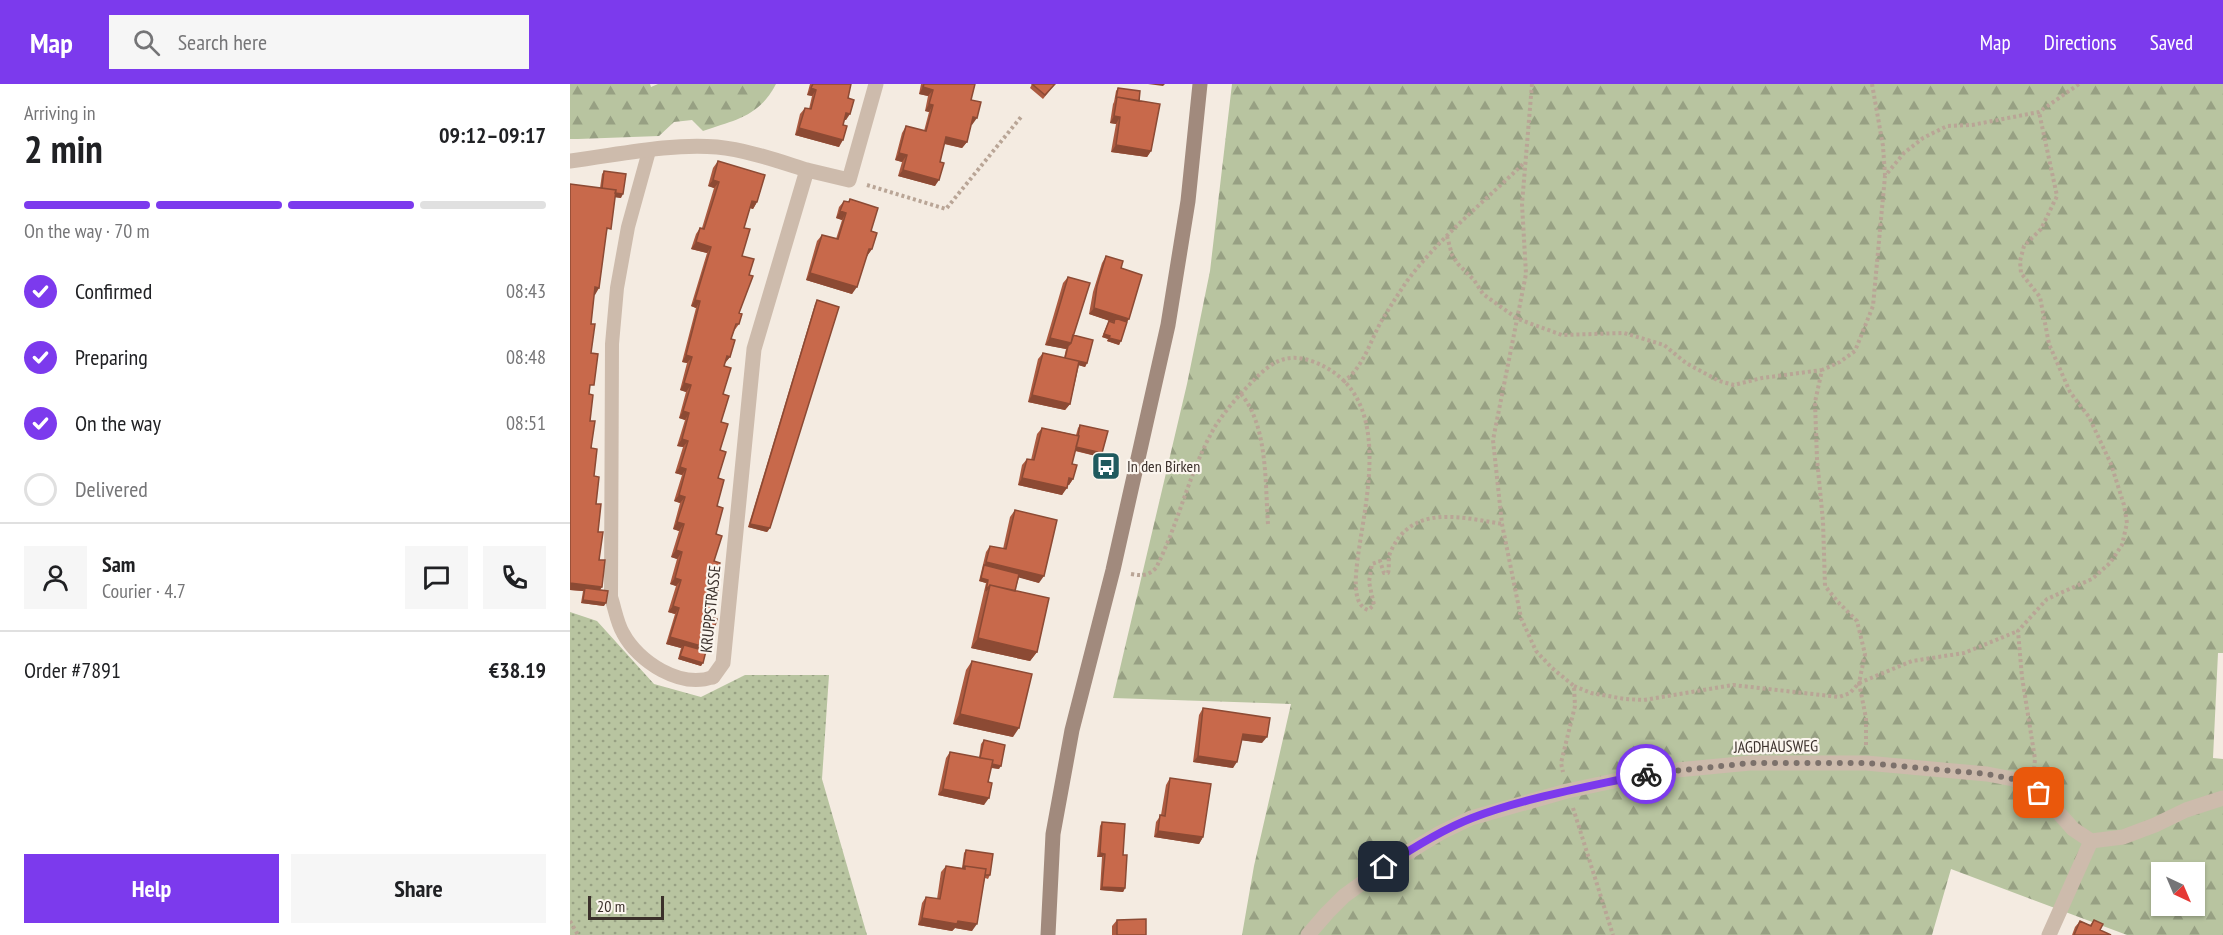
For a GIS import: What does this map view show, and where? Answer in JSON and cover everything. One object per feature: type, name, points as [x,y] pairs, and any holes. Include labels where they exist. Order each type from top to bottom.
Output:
[{"type":"street","points":[[570,161],[684,146],[719,147],[849,180],[876,84]]},
{"type":"street","points":[[1048,935],[1053,834],[1072,730],[1113,570],[1178,269],[1200,84]]},
{"type":"street","name":"KRUPPSTRASSE","points":[[713,677],[723,663],[754,349],[807,170]]},
{"type":"street","name":"JAGDHAUSWEG","points":[[1308,935],[1327,913],[1364,880],[1440,833],[1472,818],[1567,791],[1656,772],[1750,763],[1866,763],[1987,774],[2013,779],[2031,787],[2044,797],[2073,829],[2091,841]]},
{"type":"street","points":[[2049,935],[2091,841],[2123,837],[2186,810],[2223,798]]},
{"type":"lane","name":"KRUPPSTRASSE","points":[[649,151],[628,227],[617,288],[612,344],[611,597],[622,633],[637,652],[651,664],[676,676],[702,681],[713,677]]},
{"type":"path","points":[[1532,84],[1522,204],[1526,274],[1493,440],[1502,524],[1521,618],[1536,651],[1574,686],[1610,697],[1644,699],[1733,684],[1839,697],[1850,693],[1859,683],[1911,661],[1964,653],[2018,631],[2047,599],[2092,579],[2110,563],[2122,544],[2127,523],[2124,505],[2111,464],[2089,417],[2070,392],[2049,344],[2040,297],[2021,273],[2020,261],[2024,246],[2041,230],[2057,196],[2039,112]]},
{"type":"path","points":[[1447,236],[1452,255],[1483,294],[1518,319],[1562,335],[1624,333],[1664,345],[1686,363],[1719,381],[1734,385],[1762,378],[1822,370],[1840,362],[1855,351],[1873,306],[1885,176],[1883,146],[1872,84]]},
{"type":"path","points":[[1885,176],[1904,153],[1923,138],[1947,126],[1972,125],[2039,112],[2079,84]]},
{"type":"path","points":[[849,180],[946,209],[1021,117]]},
{"type":"path","points":[[1343,382],[1358,367],[1381,321],[1408,280],[1447,236],[1524,163]]},
{"type":"path","points":[[1113,570],[1142,576],[1151,573],[1156,568],[1206,444],[1216,426],[1240,394],[1272,364],[1293,357],[1322,366],[1343,382],[1358,401],[1368,429],[1370,456],[1368,492],[1354,578],[1358,602],[1362,608],[1368,610],[1374,604],[1369,582],[1371,564],[1380,561],[1384,573],[1388,573],[1389,554],[1406,528],[1422,520],[1444,516],[1502,524]]},
{"type":"path","points":[[1822,370],[1815,402],[1825,586],[1857,621],[1865,654],[1859,683],[1866,718],[1866,763]]},
{"type":"path","points":[[1240,394],[1254,412],[1260,434],[1268,524]]},
{"type":"path","points":[[2018,631],[2022,677],[2035,759],[2031,787]]},
{"type":"path","points":[[1574,686],[1575,706],[1561,763],[1567,791],[1613,935]]},
{"type":"path","points":[[570,921],[579,935]]},
{"type":"green space","points":[[570,84],[650,84],[651,87],[658,84],[776,84],[762,104],[745,116],[703,131],[692,120],[674,122],[659,136],[570,139]]},
{"type":"green space","points":[[1232,84],[2223,84],[2223,653],[2218,653],[2213,758],[2223,759],[2223,935],[2127,935],[1951,869],[1932,935],[1242,935],[1254,866],[1291,704],[1113,698],[1187,384],[1210,271]]},
{"type":"green space","points":[[570,612],[597,621],[654,684],[701,697],[745,675],[829,675],[822,779],[867,935],[570,935]]},
{"type":"building","points":[[813,84],[851,84],[848,98],[854,100],[850,114],[846,113],[843,125],[847,126],[843,140],[799,128],[805,108],[811,109],[816,90],[811,88]]},
{"type":"building","points":[[924,84],[975,84],[971,100],[981,102],[977,118],[973,117],[967,142],[946,137],[940,162],[944,163],[939,180],[903,170],[907,155],[899,153],[906,126],[926,131],[933,105],[929,104],[933,90],[923,87]]},
{"type":"building","points":[[1032,84],[1055,84],[1045,95]]},
{"type":"building","points":[[1118,88],[1140,91],[1139,101],[1117,97],[1116,99]]},
{"type":"building","points":[[1117,97],[1160,104],[1151,151],[1116,145],[1120,117],[1114,116]]},
{"type":"building","points":[[718,161],[765,175],[757,202],[752,201],[744,228],[750,229],[742,256],[754,259],[749,275],[753,276],[739,313],[742,314],[739,324],[736,324],[731,339],[735,340],[730,357],[727,356],[724,366],[731,368],[723,394],[729,396],[721,422],[728,424],[720,450],[726,452],[718,478],[724,480],[717,506],[723,508],[716,534],[722,536],[714,561],[720,563],[712,589],[718,591],[711,617],[717,619],[708,648],[670,637],[679,608],[673,606],[681,580],[675,578],[682,552],[676,550],[684,524],[677,522],[685,497],[679,495],[686,469],[680,467],[688,441],[682,439],[689,413],[683,411],[691,385],[684,383],[692,357],[686,355],[700,301],[695,300],[711,247],[696,242],[700,228],[704,229],[719,182],[713,180]]},
{"type":"building","points":[[604,171],[626,174],[623,194],[615,193],[616,190],[602,188]]},
{"type":"building","points":[[570,184],[616,190],[611,229],[607,228],[599,288],[595,287],[591,324],[595,324],[591,353],[598,354],[594,385],[590,385],[589,394],[593,395],[590,421],[595,421],[591,448],[597,449],[594,476],[599,477],[596,504],[601,504],[598,532],[603,532],[599,560],[605,560],[602,587],[570,583]]},
{"type":"building","points":[[850,199],[878,208],[871,231],[877,233],[872,249],[869,249],[857,287],[810,273],[822,235],[838,239],[846,213],[840,211],[844,201],[849,202]]},
{"type":"building","points":[[1106,256],[1123,261],[1121,268],[1142,275],[1129,319],[1094,308],[1097,286]]},
{"type":"building","points":[[1068,277],[1090,283],[1071,343],[1050,338]]},
{"type":"building","points":[[817,300],[839,307],[770,528],[750,524]]},
{"type":"building","points":[[1115,318],[1127,322],[1121,341],[1104,334],[1109,321],[1114,323]]},
{"type":"building","points":[[1073,335],[1093,340],[1087,363],[1065,358]]},
{"type":"building","points":[[1043,353],[1079,361],[1070,404],[1032,395]]},
{"type":"building","points":[[1080,425],[1108,431],[1102,453],[1076,447]]},
{"type":"building","points":[[1042,428],[1079,436],[1072,464],[1077,465],[1073,479],[1069,478],[1067,488],[1022,478],[1027,459],[1034,460]]},
{"type":"building","points":[[1015,510],[1057,520],[1044,576],[986,562],[990,546],[1006,549]]},
{"type":"building","points":[[984,565],[1019,574],[1015,591],[990,585],[986,591],[988,580],[981,578]]},
{"type":"building","points":[[990,585],[1049,598],[1037,652],[978,638]]},
{"type":"building","points":[[585,588],[608,591],[606,603],[583,600]]},
{"type":"building","points":[[684,645],[706,651],[703,663],[680,656]]},
{"type":"building","points":[[972,661],[1032,674],[1019,728],[960,714]]},
{"type":"building","points":[[1203,708],[1270,718],[1267,737],[1243,734],[1237,762],[1198,756]]},
{"type":"building","points":[[984,740],[1005,745],[1001,766],[992,764],[993,760],[980,758]]},
{"type":"building","points":[[950,752],[993,760],[988,782],[992,783],[989,798],[943,789]]},
{"type":"building","points":[[1170,778],[1211,784],[1203,837],[1158,831],[1160,815],[1165,816]]},
{"type":"building","points":[[1102,822],[1125,824],[1123,855],[1127,855],[1125,888],[1102,887],[1105,854],[1100,853]]},
{"type":"building","points":[[966,850],[993,854],[990,875],[985,875],[986,869],[965,866],[963,869]]},
{"type":"building","points":[[946,866],[986,869],[977,924],[958,921],[957,924],[922,918],[926,897],[940,899]]},
{"type":"building","points":[[1146,919],[1146,935],[1117,935],[1117,920]]},
{"type":"building","points":[[2094,920],[2103,924],[2100,930],[2111,935],[2074,935],[2080,921],[2091,926]]},
{"type":"way so far","points":[[1646,774],[1750,763],[1866,763],[1987,774],[2013,779],[2039,793]]},
{"type":"place","name":"In den Birken","points":[[1106,466]]},
{"type":"route","points":[[1384,867],[1440,833],[1472,818],[1523,802],[1646,774]]}]
